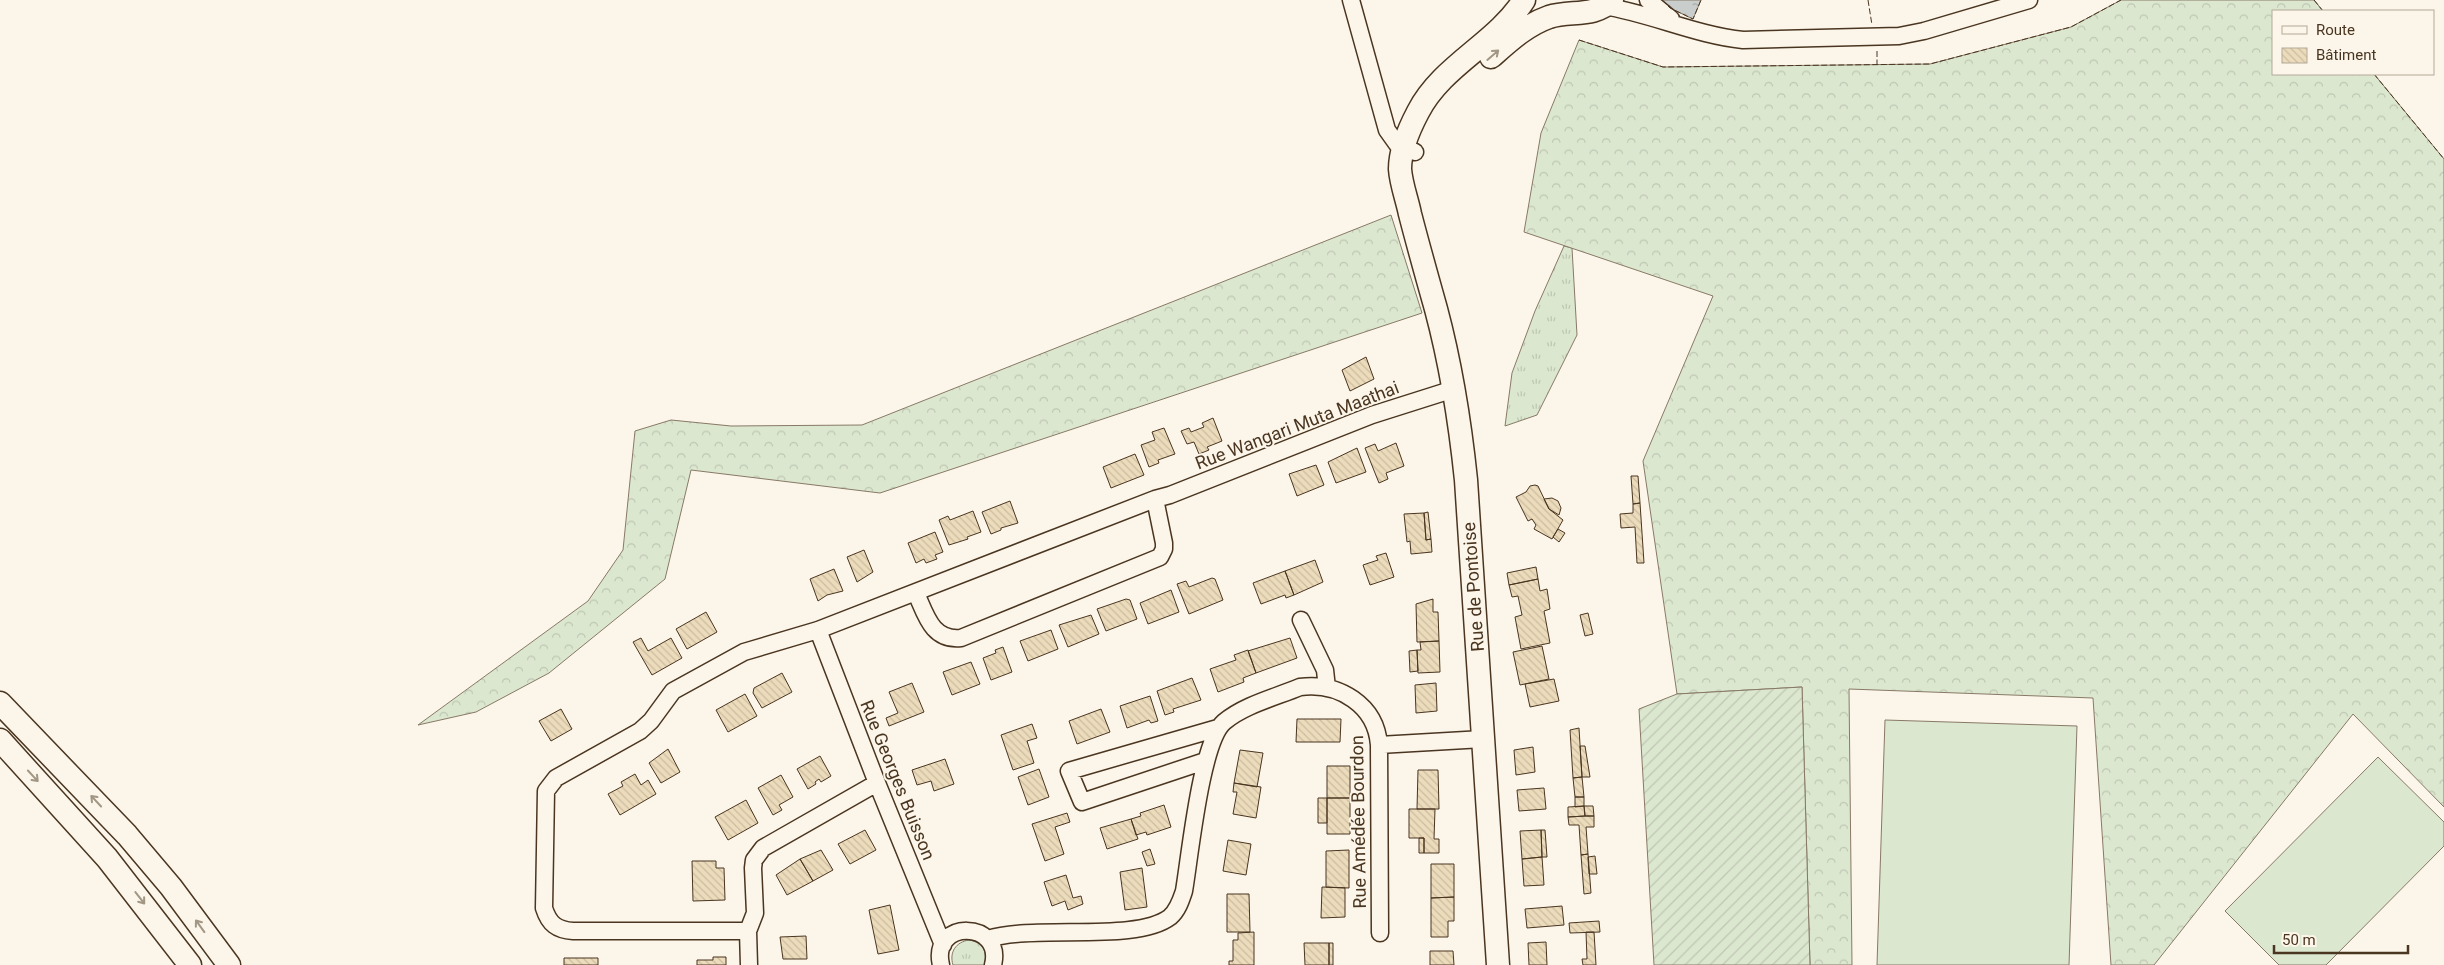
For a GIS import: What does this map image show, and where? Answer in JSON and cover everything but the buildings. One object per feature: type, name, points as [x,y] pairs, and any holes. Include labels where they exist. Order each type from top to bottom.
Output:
[{"type":"street","points":[[1351,0],[1387,130],[1392,138],[1409,150]]},
{"type":"street","points":[[1409,150],[1418,110],[1433,89],[1505,24],[1524,0]]},
{"type":"street","points":[[1548,0],[1559,8],[1572,13]]},
{"type":"street","points":[[1648,0],[1676,23]]},
{"type":"street","points":[[1409,150],[1452,91],[1523,31],[1551,16],[1585,13],[1608,3],[1718,36],[1743,40],[1899,36],[1924,31],[2029,0]]},
{"type":"street","name":"Rue de Pontoise","points":[[1409,150],[1401,178],[1445,343],[1454,389],[1466,480],[1498,965]]},
{"type":"street","name":"Rue Wangari Muta Maathai","points":[[748,931],[573,931],[558,929],[548,921],[544,908],[546,791],[556,778],[646,727],[673,691],[744,652],[818,630],[1372,415],[1454,389]]},
{"type":"street","points":[[916,593],[932,628],[937,633],[956,639],[971,634],[1160,558],[1164,549],[1164,543],[1155,499]]},
{"type":"street","points":[[1205,760],[1082,802],[1070,771],[1218,728],[1242,712],[1300,687],[1327,688],[1325,670],[1301,620]]},
{"type":"street","name":"Rue Georges Buisson","points":[[818,630],[877,783],[943,945],[940,955],[941,965]]},
{"type":"street","name":"Rue Amédée Bourdon","points":[[1327,688],[1343,693],[1368,712],[1377,728],[1379,745],[1380,933]]},
{"type":"street","points":[[0,703],[77,781],[138,847],[171,887],[229,965]]},
{"type":"street","points":[[988,940],[1017,933],[1134,930],[1156,924],[1172,916],[1177,909],[1184,890],[1205,760],[1218,728]]},
{"type":"street","points":[[1379,745],[1483,739]]},
{"type":"street","points":[[0,740],[107,858],[190,965]]},
{"type":"street","points":[[748,965],[748,931],[755,913],[753,868],[758,854],[763,848],[877,783]]},
{"type":"street","points":[[943,945],[950,936],[964,930],[974,931],[988,940],[994,953],[993,965]]},
{"type":"green space","points":[[2121,0],[2314,0],[2322,10],[2272,10],[2272,75],[2375,75],[2444,159],[2444,807],[2353,714],[2154,965],[2111,965],[2093,698],[1849,689],[1852,965],[1810,965],[1802,687],[1677,694],[1643,461],[1713,296],[1524,232],[1541,133],[1579,40],[1663,67],[1930,64],[2071,27]]},
{"type":"green space","points":[[1391,215],[1422,313],[880,493],[691,470],[665,579],[549,673],[476,712],[418,725],[588,601],[623,550],[635,431],[671,420],[731,426],[862,425]]},
{"type":"green space","points":[[1564,246],[1572,248],[1577,335],[1537,415],[1505,426],[1512,373],[1535,311]]},
{"type":"green space","points":[[1802,687],[1810,965],[1654,965],[1639,709],[1677,694]]},
{"type":"green space","points":[[1885,720],[2077,726],[2069,965],[1877,965]]},
{"type":"green space","points":[[2378,757],[2444,822],[2444,846],[2326,965],[2279,965],[2225,911]]},
{"type":"green space","points":[[969,940],[978,943],[983,948],[985,952],[985,965],[953,965],[952,956],[955,948],[960,943]]},
{"type":"water","points":[[1662,0],[1701,0],[1693,19],[1670,8]]},
{"type":"fence","points":[[1662,0],[1670,8],[1693,19],[1701,0]]},
{"type":"fence","points":[[1868,0],[1872,25]]},
{"type":"fence","points":[[1579,40],[1663,67],[1930,64],[2071,27],[2121,0]]},
{"type":"fence","points":[[2314,0],[2322,10]]},
{"type":"fence","points":[[1877,51],[1877,65]]},
{"type":"fence","points":[[2375,75],[2444,159]]}]
